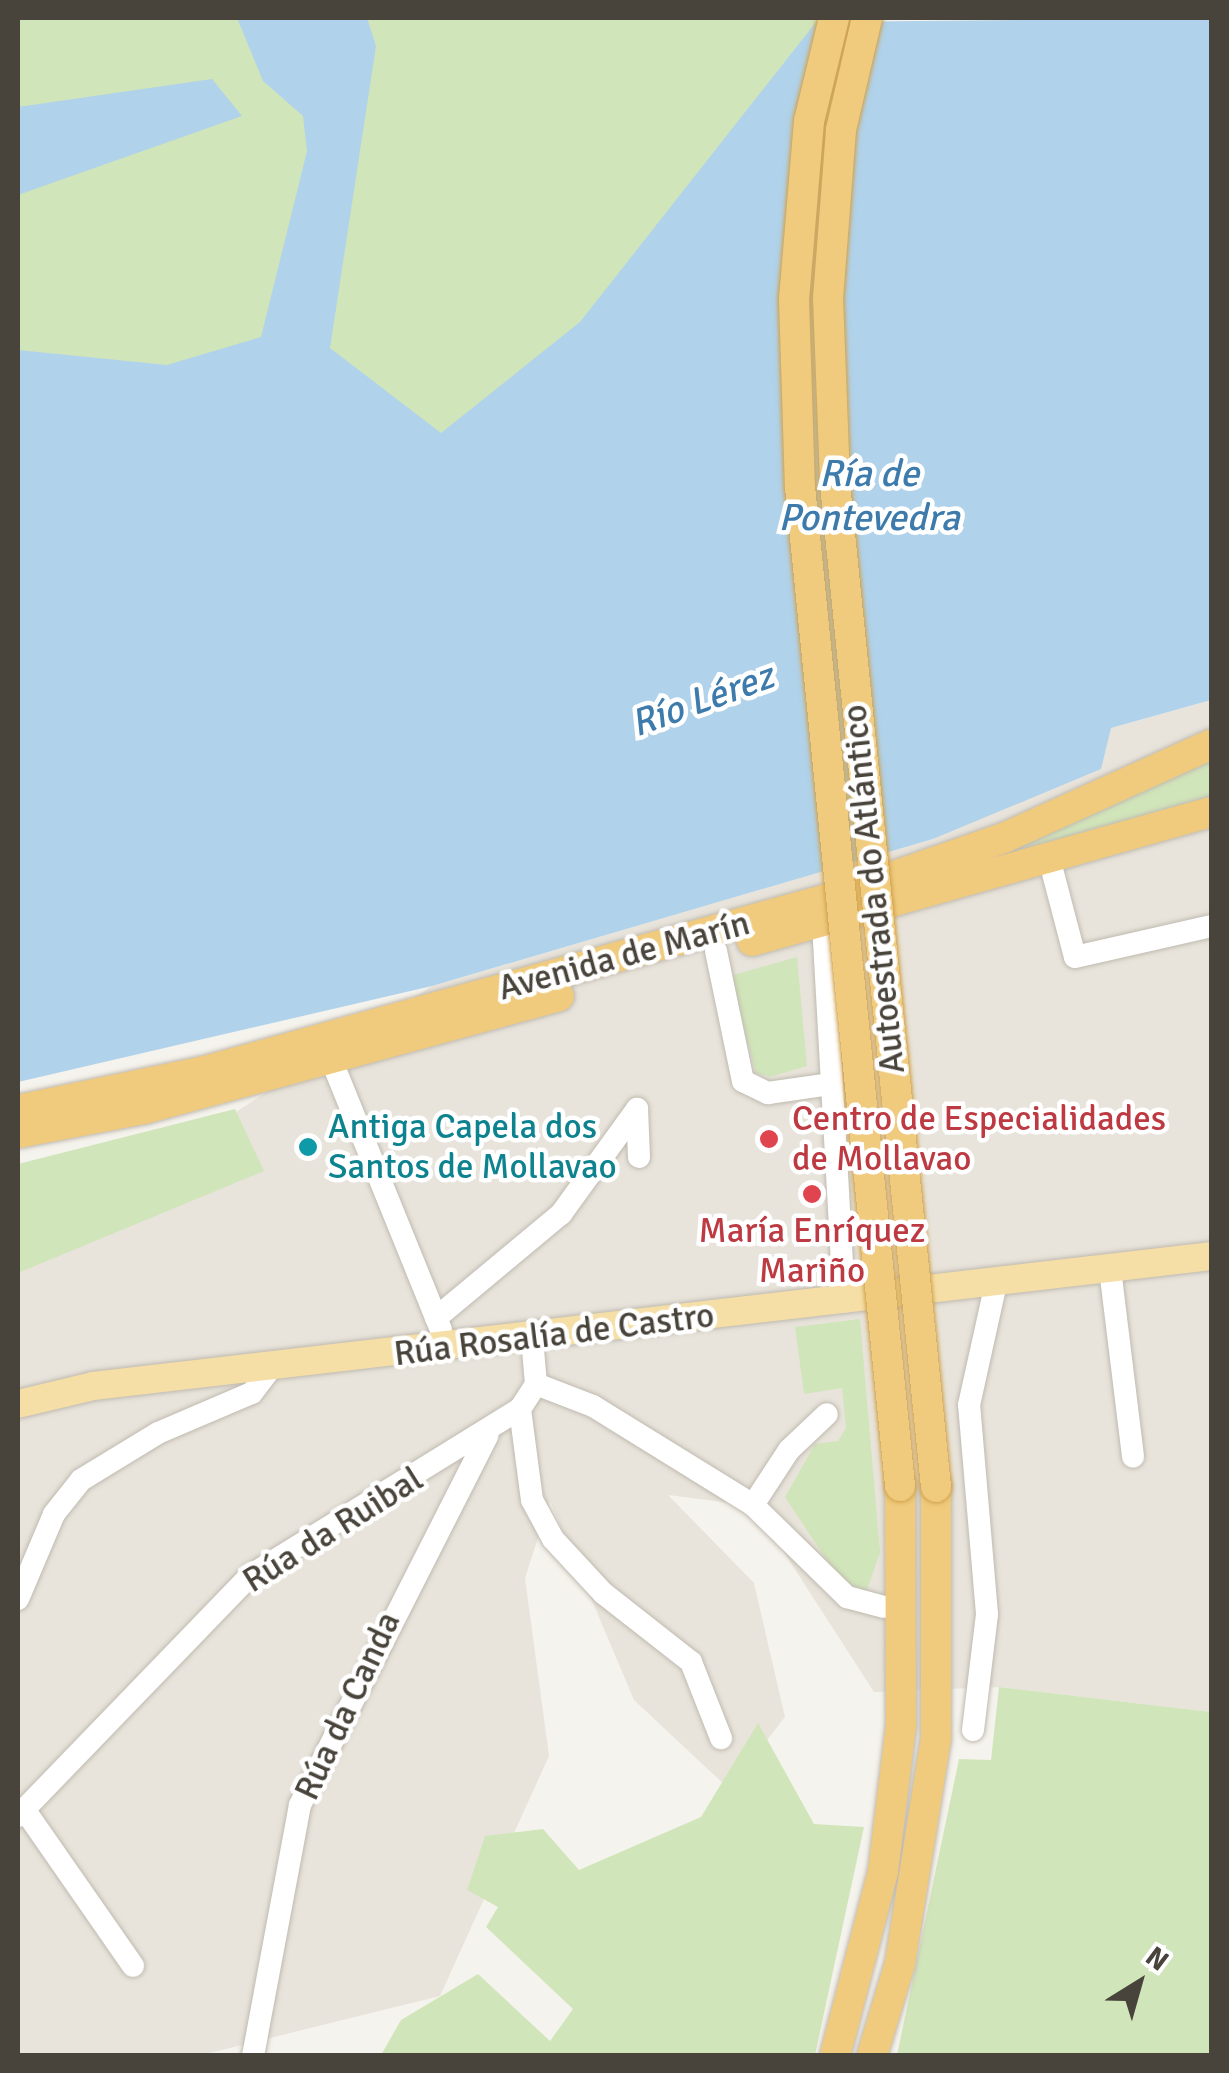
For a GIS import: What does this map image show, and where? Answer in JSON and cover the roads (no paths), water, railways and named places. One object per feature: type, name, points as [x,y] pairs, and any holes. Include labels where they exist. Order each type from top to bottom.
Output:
[{"type":"highway","name":"Autoestrada do Atlántico","points":[[834,18],[810,121],[794,299],[800,487],[900,1486],[901,1726],[883,1872],[836,2056]]},
{"type":"highway","name":"Autoestrada do Atlántico","points":[[867,18],[841,130],[830,280],[835,484],[936,1487],[936,1736],[913,1899],[872,2056]]},
{"type":"highway","name":"Avenida de Marín","points":[[18,1110],[205,1071],[853,891],[1006,837],[1212,744]]},
{"type":"highway","name":"Avenida de Marín","points":[[18,1132],[332,1060],[1212,812]]},
{"type":"main road","name":"Rúa Rosalía de Castro","points":[[18,1404],[94,1386],[270,1369],[1212,1256]]},
{"type":"street","points":[[1049,858],[1074,957],[1212,926]]},
{"type":"street","points":[[823,922],[844,1301]]},
{"type":"street","points":[[716,951],[743,1081],[768,1093],[831,1084]]},
{"type":"street","points":[[332,1060],[448,1347]]},
{"type":"street","points":[[436,1318],[472,1294],[570,1204],[637,1108],[639,1158]]},
{"type":"street","points":[[1110,1269],[1133,1457]]},
{"type":"street","points":[[973,1730],[987,1614],[969,1405],[996,1283]]},
{"type":"street","points":[[532,1338],[541,1386],[687,1482]]},
{"type":"street","points":[[18,1598],[54,1514],[82,1480],[158,1432],[252,1393],[270,1369]]},
{"type":"street","points":[[541,1386],[593,1406],[754,1506],[847,1596],[884,1607]]},
{"type":"street","name":"Rúa da Ruibal","points":[[132,1966],[21,1813],[250,1575],[488,1436],[541,1386]]},
{"type":"street","points":[[520,1409],[532,1500],[553,1539],[603,1594],[691,1662],[721,1738]]},
{"type":"street","points":[[754,1506],[788,1450],[827,1414]]},
{"type":"street","name":"Rúa da Canda","points":[[253,2056],[300,1804],[488,1436]]},
{"type":"water","name":"Ría de Pontevedra","points":[[237,18],[367,18],[376,46],[330,348],[441,433],[580,322],[816,22],[1211,18],[1211,700],[1111,728],[1101,769],[933,839],[432,986],[18,1082],[18,350],[167,365],[261,337],[307,151],[303,116],[263,81]]},
{"type":"water","points":[[212,79],[242,116],[18,195],[18,107]]},
{"type":"place","name":"Centro de Especialidades de Mollavao","points":[[769,1139]]},
{"type":"place","name":"Antiga Capela dos Santos de Mollavao","points":[[308,1147]]},
{"type":"place","name":"María Enríquez Mariño","points":[[812,1194]]},
{"type":"water label","name":"Río Lérez","points":[[702,700]]}]
